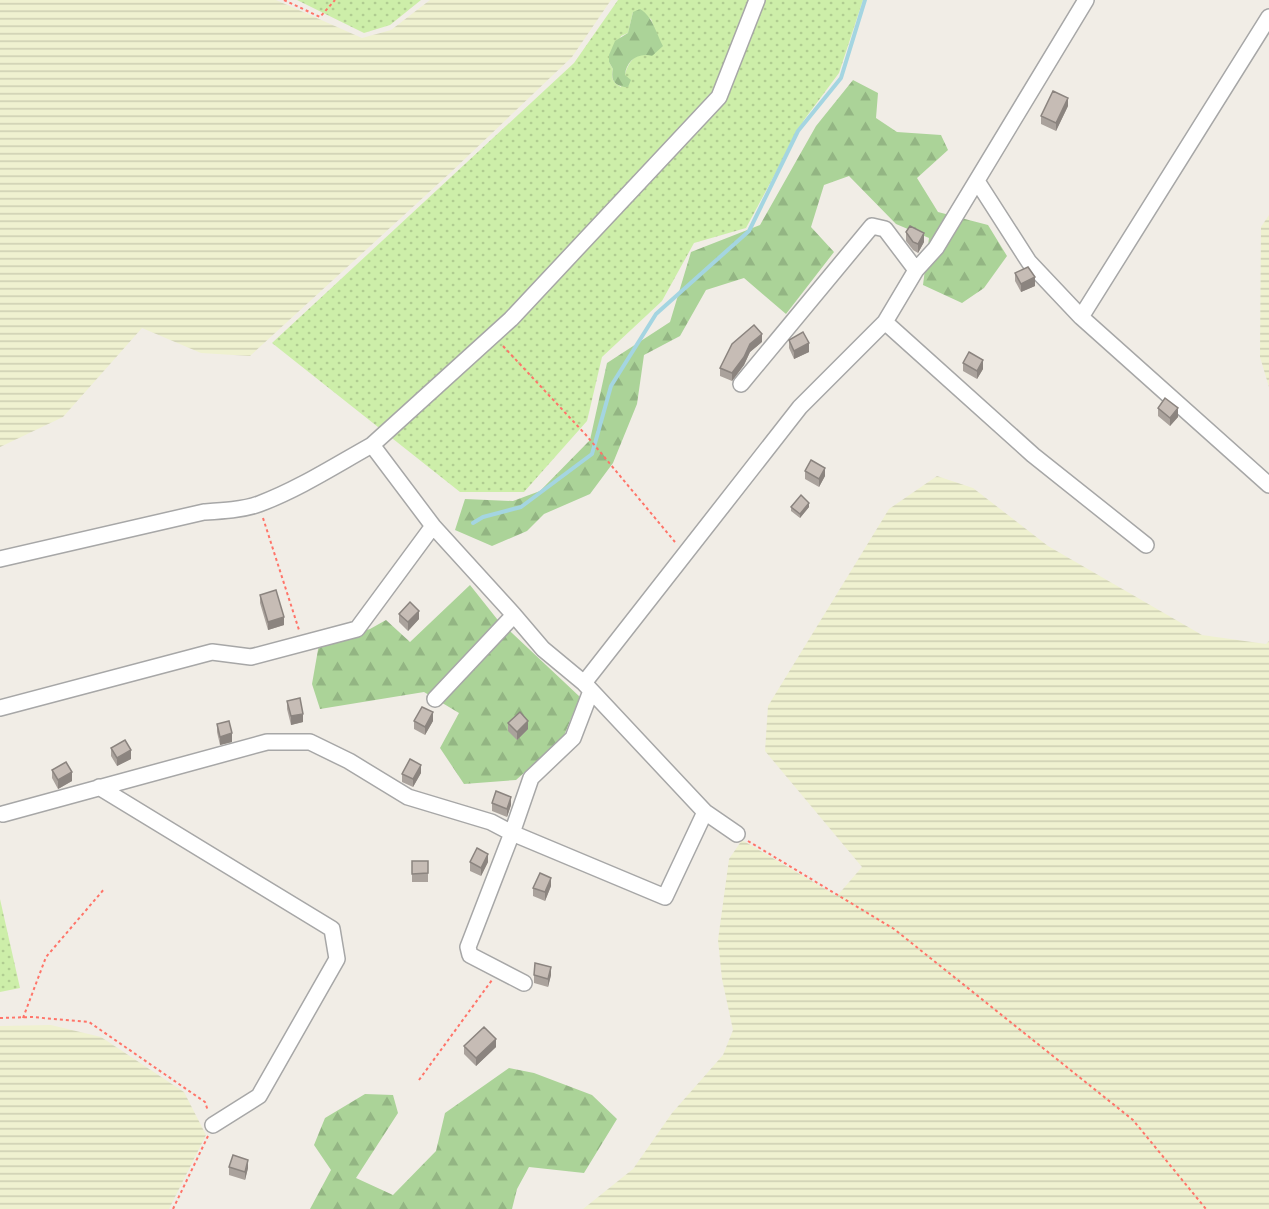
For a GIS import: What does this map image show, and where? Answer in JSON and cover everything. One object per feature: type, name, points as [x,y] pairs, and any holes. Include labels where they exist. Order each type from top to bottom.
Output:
[{"type":"street","points":[[0,559],[204,512],[258,504],[318,476],[372,445],[511,319],[719,97],[757,0]]},
{"type":"street","points":[[524,983],[470,955],[468,947],[531,778],[573,738],[588,687],[684,554],[800,407],[885,322],[916,270],[936,248],[1086,0]]},
{"type":"street","points":[[1081,317],[1269,17]]},
{"type":"street","points":[[976,181],[1029,262],[1081,317],[1269,485]]},
{"type":"street","points":[[741,384],[872,226],[885,229],[916,270]]},
{"type":"street","points":[[885,322],[1033,455],[1146,545]]},
{"type":"street","points":[[372,445],[433,526],[543,649],[588,687],[705,812],[737,834]]},
{"type":"street","points":[[0,708],[212,652],[250,657],[357,629],[433,526]]},
{"type":"street","points":[[435,699],[514,615]]},
{"type":"street","points":[[3,814],[267,742],[310,742],[349,761],[408,797],[491,822],[665,897],[705,812]]},
{"type":"street","points":[[99,787],[332,929],[337,959],[259,1096],[213,1125]]},
{"type":"path","points":[[284,0],[320,17],[335,0]]},
{"type":"path","points":[[493,335],[586,435],[684,554]]},
{"type":"path","points":[[258,504],[303,644]]},
{"type":"path","points":[[737,834],[894,929],[1133,1120],[1206,1209]]},
{"type":"path","points":[[22,1017],[46,957],[105,888]]},
{"type":"path","points":[[419,1080],[499,970]]},
{"type":"path","points":[[0,1018],[22,1017],[89,1022],[205,1102],[213,1125],[173,1209]]},
{"type":"green space","points":[[0,0],[276,0],[362,38],[391,30],[430,0],[611,0],[572,57],[450,173],[250,356],[201,353],[142,328],[63,417],[0,447]]},
{"type":"green space","points":[[297,0],[421,0],[390,25],[364,33]]},
{"type":"green space","points":[[618,0],[863,0],[839,73],[804,120],[746,228],[694,243],[662,301],[602,357],[587,421],[524,492],[460,492],[272,343],[574,63]],"holes":[[[633,12],[651,19],[656,34],[644,53],[631,62],[621,87],[613,80],[613,69],[609,62],[621,36],[628,33]]]},
{"type":"green space","points":[[640,9],[651,21],[663,46],[652,56],[642,55],[630,62],[625,75],[631,80],[628,87],[624,87],[613,80],[609,55],[615,41],[628,33],[633,12]]},
{"type":"green space","points":[[853,80],[878,93],[876,118],[897,132],[941,135],[948,150],[917,178],[938,212],[988,225],[1007,256],[984,288],[962,303],[923,285],[929,238],[896,224],[849,176],[824,185],[811,227],[834,252],[786,314],[744,278],[706,290],[680,336],[644,355],[637,404],[613,463],[590,494],[544,514],[527,531],[492,546],[455,530],[465,499],[513,501],[540,491],[590,440],[607,363],[670,322],[691,252],[760,225],[816,126]]},
{"type":"green space","points":[[1269,215],[1269,387],[1260,357],[1261,227]]},
{"type":"green space","points":[[937,476],[973,488],[1048,546],[1202,635],[1266,644],[1269,641],[1269,1209],[583,1209],[633,1169],[672,1113],[723,1055],[733,1030],[722,979],[718,940],[729,859],[742,840],[837,896],[862,867],[765,751],[768,706],[889,509]]},
{"type":"green space","points":[[470,585],[497,619],[580,697],[563,738],[516,780],[464,784],[440,748],[459,713],[424,692],[320,709],[312,684],[319,644],[370,629],[386,620],[410,642]]},
{"type":"green space","points":[[0,899],[20,988],[0,992]]},
{"type":"green space","points":[[51,1025],[101,1037],[184,1092],[206,1135],[169,1209],[0,1209],[0,1026]]},
{"type":"green space","points":[[509,1068],[534,1073],[592,1095],[617,1119],[584,1173],[529,1167],[517,1189],[512,1209],[310,1209],[331,1170],[314,1145],[325,1118],[365,1094],[393,1095],[398,1113],[356,1178],[393,1195],[436,1151],[445,1113]]},
{"type":"building","points":[[1053,91],[1068,98],[1056,123],[1041,116]]},
{"type":"building","points":[[910,226],[924,233],[918,244],[913,242],[906,232]]},
{"type":"building","points":[[1028,267],[1035,277],[1021,284],[1015,273]]},
{"type":"building","points":[[754,325],[762,334],[750,344],[732,373],[720,368],[732,344]]},
{"type":"building","points":[[803,332],[809,343],[794,351],[789,340]]},
{"type":"building","points":[[969,352],[983,360],[977,371],[963,363]]},
{"type":"building","points":[[1165,398],[1178,408],[1170,418],[1158,408]]},
{"type":"building","points":[[811,460],[825,468],[819,479],[805,471]]},
{"type":"building","points":[[801,495],[809,503],[800,514],[791,507]]},
{"type":"building","points":[[276,590],[284,617],[268,622],[260,595]]},
{"type":"building","points":[[410,602],[419,611],[408,622],[399,614]]},
{"type":"building","points":[[300,698],[303,714],[291,716],[287,701]]},
{"type":"building","points":[[422,707],[433,712],[425,727],[414,721]]},
{"type":"building","points":[[520,712],[528,721],[517,732],[508,723]]},
{"type":"building","points":[[229,721],[232,733],[220,737],[217,724]]},
{"type":"building","points":[[125,740],[131,750],[117,758],[111,748]]},
{"type":"building","points":[[410,759],[421,765],[413,779],[402,774]]},
{"type":"building","points":[[66,762],[72,772],[58,780],[52,770]]},
{"type":"building","points":[[496,791],[511,797],[507,809],[492,803]]},
{"type":"building","points":[[477,848],[488,854],[481,868],[470,862]]},
{"type":"building","points":[[412,861],[428,861],[428,873],[412,874]]},
{"type":"building","points":[[540,873],[551,878],[545,892],[533,888]]},
{"type":"building","points":[[535,963],[551,967],[548,979],[534,975]]},
{"type":"building","points":[[484,1027],[496,1039],[476,1058],[464,1046]]},
{"type":"building","points":[[233,1155],[248,1160],[245,1172],[229,1167]]},
{"type":"waterway","points":[[473,523],[483,517],[521,507],[592,454],[611,386],[656,314],[749,231],[798,131],[841,78],[865,0]]}]
